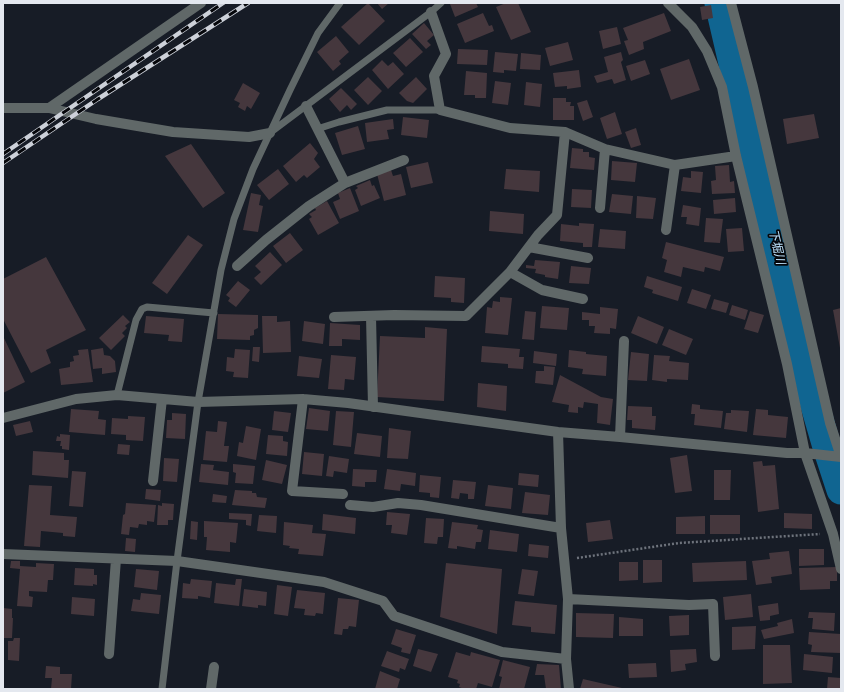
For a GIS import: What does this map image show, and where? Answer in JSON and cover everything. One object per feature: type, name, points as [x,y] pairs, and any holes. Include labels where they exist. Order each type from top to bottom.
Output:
[{"type":"street","points":[[49,108],[202,3]]},
{"type":"street","points":[[668,3],[692,27],[707,51],[722,88],[736,156],[809,454],[841,569]]},
{"type":"street","points":[[3,418],[76,399],[118,395],[198,402],[304,399],[348,403],[558,432],[841,457],[830,423],[753,86],[731,3]]},
{"type":"street","points":[[431,12],[446,54],[434,76],[440,110],[510,128],[565,132],[605,149],[676,164],[736,156]]},
{"type":"street","points":[[306,106],[345,183]]},
{"type":"street","points":[[3,108],[49,108],[96,119],[173,132],[249,136],[270,133]]},
{"type":"street","points":[[334,317],[394,315],[466,316],[510,272],[538,235],[557,215],[565,132]]},
{"type":"street","points":[[600,208],[605,149]]},
{"type":"street","points":[[237,266],[266,240],[309,206],[345,183],[404,160]]},
{"type":"street","points":[[666,230],[676,164]]},
{"type":"street","points":[[529,247],[588,258]]},
{"type":"street","points":[[510,272],[542,290],[583,299]]},
{"type":"street","points":[[371,316],[373,407]]},
{"type":"street","points":[[620,437],[624,341]]},
{"type":"street","points":[[153,481],[162,399]]},
{"type":"street","points":[[304,399],[292,491],[343,494]]},
{"type":"street","points":[[558,432],[561,528],[568,599],[566,659],[569,689]]},
{"type":"street","points":[[350,505],[373,507],[398,503],[421,505],[561,528]]},
{"type":"street","points":[[3,554],[177,561],[324,582],[383,601],[394,616],[502,652],[566,659]]},
{"type":"street","points":[[109,654],[116,559]]},
{"type":"street","points":[[568,599],[689,605],[713,604],[715,656]]},
{"type":"street","points":[[211,689],[214,667]]},
{"type":"lane","points":[[162,689],[198,402],[221,270],[234,219],[253,169],[290,90],[318,33],[340,3]]},
{"type":"lane","points":[[270,133],[441,3]]},
{"type":"lane","points":[[317,130],[339,122],[387,110],[440,110]]},
{"type":"lane","points":[[118,395],[136,320],[142,309],[146,307],[214,313]]},
{"type":"path","points":[[564,559],[679,543],[832,534]]},
{"type":"building","points":[[368,3],[385,21],[359,45],[341,27]]},
{"type":"building","points":[[377,3],[389,3],[382,9]]},
{"type":"building","points":[[476,3],[478,7],[455,17],[450,4]]},
{"type":"building","points":[[506,3],[518,3],[531,32],[511,40],[496,7]]},
{"type":"building","points":[[711,5],[713,18],[702,20],[700,7]]},
{"type":"building","points":[[483,13],[489,26],[492,25],[494,31],[465,43],[457,24]]},
{"type":"building","points":[[664,13],[671,31],[643,42],[644,49],[629,55],[624,41],[628,40],[623,28]]},
{"type":"building","points":[[424,23],[434,35],[427,41],[431,45],[426,49],[412,34]]},
{"type":"building","points":[[617,27],[621,44],[603,49],[599,31]]},
{"type":"building","points":[[336,36],[349,52],[339,61],[341,64],[333,71],[317,52]]},
{"type":"building","points":[[410,38],[423,52],[406,67],[393,53]]},
{"type":"building","points":[[568,42],[573,60],[550,66],[545,48]]},
{"type":"building","points":[[458,49],[488,50],[487,65],[457,64]]},
{"type":"building","points":[[495,52],[518,54],[516,71],[504,70],[504,73],[493,72]]},
{"type":"building","points":[[621,52],[623,60],[621,62],[626,80],[614,84],[612,79],[597,83],[594,76],[608,72],[604,57]]},
{"type":"building","points":[[521,53],[541,55],[540,70],[520,69]]},
{"type":"building","points":[[689,59],[700,90],[671,100],[660,69]]},
{"type":"building","points":[[382,60],[388,66],[393,62],[404,74],[388,89],[372,70]]},
{"type":"building","points":[[645,60],[650,74],[631,81],[626,66]]},
{"type":"building","points":[[579,70],[581,87],[567,89],[567,86],[555,87],[553,73]]},
{"type":"building","points":[[466,71],[487,73],[486,98],[475,98],[475,95],[464,95]]},
{"type":"building","points":[[368,77],[382,91],[368,105],[354,90]]},
{"type":"building","points":[[416,77],[427,89],[413,103],[407,101],[399,93]]},
{"type":"building","points":[[495,81],[511,83],[508,105],[492,103]]},
{"type":"building","points":[[526,82],[542,84],[540,107],[524,105]]},
{"type":"building","points":[[243,83],[260,93],[251,109],[247,106],[245,111],[238,107],[240,103],[234,100]]},
{"type":"building","points":[[341,88],[357,104],[351,110],[347,105],[340,112],[329,99]]},
{"type":"building","points":[[553,98],[566,98],[566,102],[571,102],[570,106],[574,106],[574,120],[553,120]]},
{"type":"building","points":[[587,100],[593,117],[583,121],[577,103]]},
{"type":"building","points":[[615,112],[622,134],[607,139],[600,118]]},
{"type":"building","points":[[814,114],[819,138],[787,144],[783,119]]},
{"type":"building","points":[[403,117],[429,120],[427,138],[401,135]]},
{"type":"building","points":[[393,119],[394,129],[387,130],[389,139],[367,142],[365,123]]},
{"type":"building","points":[[358,126],[365,149],[342,155],[335,133]]},
{"type":"building","points":[[636,128],[641,145],[631,148],[625,132]]},
{"type":"building","points":[[310,143],[318,153],[314,159],[320,167],[307,178],[304,175],[296,182],[283,166]]},
{"type":"building","points":[[191,144],[225,193],[203,208],[165,156]]},
{"type":"building","points":[[572,148],[583,149],[583,152],[589,152],[589,157],[595,158],[594,170],[570,168]]},
{"type":"building","points":[[612,161],[637,163],[635,182],[611,180]]},
{"type":"building","points":[[428,162],[433,183],[411,188],[406,167]]},
{"type":"building","points":[[729,165],[730,182],[734,181],[735,193],[712,194],[711,181],[716,180],[715,166]]},
{"type":"building","points":[[278,169],[289,184],[269,200],[257,185]]},
{"type":"building","points":[[506,169],[540,171],[539,192],[504,189]]},
{"type":"building","points":[[391,170],[393,176],[401,174],[406,195],[384,201],[377,174]]},
{"type":"building","points":[[691,171],[703,172],[701,193],[681,191],[683,177],[691,178]]},
{"type":"building","points":[[370,180],[380,198],[361,206],[355,190],[358,188],[356,186]]},
{"type":"building","points":[[350,188],[359,211],[340,219],[333,202],[340,199],[338,193]]},
{"type":"building","points":[[572,189],[592,190],[591,208],[571,207]]},
{"type":"building","points":[[251,193],[261,195],[259,205],[263,206],[258,232],[243,230]]},
{"type":"building","points":[[612,194],[633,196],[631,214],[609,212]]},
{"type":"building","points":[[637,196],[656,198],[653,219],[636,218]]},
{"type":"building","points":[[735,198],[736,212],[714,214],[713,200]]},
{"type":"building","points":[[327,201],[339,223],[318,235],[309,219],[312,217],[309,214],[316,210],[315,208]]},
{"type":"building","points":[[683,205],[701,208],[699,226],[686,224],[687,217],[681,217]]},
{"type":"building","points":[[490,211],[524,214],[523,234],[489,231]]},
{"type":"building","points":[[706,218],[723,219],[720,243],[704,242]]},
{"type":"building","points":[[579,223],[594,224],[592,247],[583,247],[583,243],[560,241],[561,224],[579,226]]},
{"type":"building","points":[[742,228],[744,251],[728,252],[726,229]]},
{"type":"building","points":[[600,229],[626,231],[625,249],[598,247]]},
{"type":"building","points":[[290,233],[303,250],[286,263],[273,246]]},
{"type":"building","points":[[188,235],[203,245],[167,294],[152,283]]},
{"type":"building","points":[[666,242],[724,257],[720,271],[705,267],[704,272],[683,267],[681,277],[664,272],[667,260],[662,258]]},
{"type":"building","points":[[270,252],[282,265],[261,285],[254,278],[261,272],[255,266]]},
{"type":"building","points":[[46,257],[86,330],[46,350],[51,363],[31,373],[3,319],[3,279]]},
{"type":"building","points":[[535,260],[560,262],[558,279],[545,277],[545,275],[535,273],[536,269],[526,268],[526,265],[534,266]]},
{"type":"building","points":[[571,266],[591,268],[589,284],[569,283]]},
{"type":"building","points":[[435,276],[465,278],[464,303],[451,302],[451,298],[434,297]]},
{"type":"building","points":[[647,276],[682,287],[678,301],[652,293],[653,290],[644,287]]},
{"type":"building","points":[[238,281],[250,290],[236,307],[228,301],[230,298],[226,295]]},
{"type":"building","points":[[692,289],[711,295],[706,309],[687,303]]},
{"type":"building","points":[[500,297],[512,298],[508,335],[485,333],[487,307],[492,308],[493,301],[500,302]]},
{"type":"building","points":[[714,299],[729,303],[726,313],[711,309]]},
{"type":"building","points":[[732,305],[748,310],[745,320],[729,315]]},
{"type":"building","points":[[542,306],[569,308],[567,330],[540,328]]},
{"type":"building","points":[[600,307],[618,309],[616,329],[610,328],[610,334],[594,333],[595,326],[589,326],[589,320],[582,320],[582,312],[600,314]]},
{"type":"building","points":[[841,308],[841,348],[840,348],[833,310]]},
{"type":"building","points":[[525,311],[536,312],[534,340],[522,339]]},
{"type":"building","points":[[750,311],[764,315],[758,333],[744,329]]},
{"type":"building","points":[[218,314],[258,315],[258,328],[254,330],[254,335],[250,336],[250,340],[217,339]]},
{"type":"building","points":[[123,315],[130,322],[125,326],[127,328],[122,333],[125,336],[111,350],[99,338]]},
{"type":"building","points":[[146,316],[184,319],[182,342],[168,341],[169,335],[144,333]]},
{"type":"building","points":[[262,316],[277,316],[277,322],[290,321],[291,352],[263,353]]},
{"type":"building","points":[[638,316],[664,327],[657,344],[631,333]]},
{"type":"building","points":[[304,321],[325,324],[323,344],[302,341]]},
{"type":"building","points":[[330,323],[360,325],[360,340],[342,339],[342,346],[329,346]]},
{"type":"building","points":[[425,327],[447,329],[444,401],[377,397],[380,336],[425,338]]},
{"type":"building","points":[[669,329],[693,339],[686,355],[662,345]]},
{"type":"building","points":[[3,336],[25,382],[3,393]]},
{"type":"building","points":[[482,346],[520,349],[519,357],[524,357],[523,369],[508,368],[508,364],[481,362]]},
{"type":"building","points":[[253,347],[260,347],[259,362],[252,361]]},
{"type":"building","points":[[103,348],[104,355],[110,356],[115,361],[116,372],[102,374],[102,368],[93,369],[91,350]]},
{"type":"building","points":[[88,349],[93,382],[61,385],[59,369],[70,367],[70,362],[74,361],[73,356],[79,355],[78,350]]},
{"type":"building","points":[[235,349],[250,350],[248,378],[233,377],[234,372],[226,371],[227,357],[234,358]]},
{"type":"building","points":[[569,350],[586,352],[586,354],[607,356],[606,376],[582,374],[583,369],[568,367]]},
{"type":"building","points":[[534,351],[557,354],[556,366],[533,363]]},
{"type":"building","points":[[631,352],[649,354],[647,381],[628,380]]},
{"type":"building","points":[[331,355],[356,357],[354,380],[345,379],[344,390],[328,389]]},
{"type":"building","points":[[654,355],[670,356],[669,361],[689,363],[688,380],[667,379],[667,382],[652,380]]},
{"type":"building","points":[[299,356],[322,359],[319,378],[297,376]]},
{"type":"building","points":[[544,366],[555,367],[553,385],[535,383],[536,371],[544,371]]},
{"type":"building","points":[[560,375],[601,397],[613,399],[610,425],[597,423],[598,404],[584,402],[583,408],[578,407],[578,413],[568,412],[569,405],[552,402]]},
{"type":"building","points":[[478,383],[507,386],[506,411],[477,407]]},
{"type":"building","points":[[692,404],[700,405],[700,409],[723,411],[721,428],[694,425],[695,414],[691,414]]},
{"type":"building","points":[[628,406],[652,407],[652,416],[656,416],[655,430],[632,428],[632,420],[627,420]]},
{"type":"building","points":[[309,408],[330,411],[328,431],[306,429]]},
{"type":"building","points":[[71,409],[99,411],[98,419],[106,420],[105,435],[69,432]]},
{"type":"building","points":[[756,409],[768,410],[768,415],[788,417],[786,438],[753,435]]},
{"type":"building","points":[[731,410],[749,411],[747,432],[724,429],[726,413],[731,413]]},
{"type":"building","points":[[274,411],[291,413],[288,432],[272,430]]},
{"type":"building","points":[[336,411],[354,412],[351,447],[333,445]]},
{"type":"building","points":[[172,413],[186,414],[185,439],[166,438],[167,420],[172,420]]},
{"type":"building","points":[[128,416],[145,417],[143,441],[126,440],[126,435],[111,434],[112,418],[128,419]]},
{"type":"building","points":[[30,421],[33,432],[16,436],[13,425]]},
{"type":"building","points":[[218,421],[227,422],[224,446],[229,446],[227,462],[203,460],[206,431],[217,432]]},
{"type":"building","points":[[246,426],[261,429],[256,460],[237,456],[239,442],[243,443]]},
{"type":"building","points":[[389,428],[411,431],[408,459],[387,458]]},
{"type":"building","points":[[357,433],[382,436],[380,457],[354,454]]},
{"type":"building","points":[[60,434],[70,435],[69,450],[62,449],[62,446],[60,446],[61,441],[56,441],[57,436],[60,437]]},
{"type":"building","points":[[268,435],[283,436],[283,441],[288,442],[287,456],[266,454]]},
{"type":"building","points":[[118,444],[130,445],[129,455],[117,454]]},
{"type":"building","points":[[33,451],[64,453],[64,460],[69,460],[68,478],[32,475]]},
{"type":"building","points":[[304,452],[324,454],[322,476],[302,474]]},
{"type":"building","points":[[687,455],[692,491],[675,493],[670,458]]},
{"type":"building","points":[[329,456],[349,459],[347,473],[334,471],[333,477],[326,476]]},
{"type":"building","points":[[164,458],[179,459],[177,482],[163,481]]},
{"type":"building","points":[[266,460],[287,465],[282,484],[262,480]]},
{"type":"building","points":[[762,461],[763,466],[775,465],[779,509],[758,512],[753,462]]},
{"type":"building","points":[[201,464],[214,465],[213,470],[229,472],[228,485],[199,482]]},
{"type":"building","points":[[233,464],[255,466],[253,484],[235,483],[236,473],[233,472]]},
{"type":"building","points":[[353,469],[377,470],[376,482],[365,482],[365,487],[352,486]]},
{"type":"building","points":[[387,469],[416,473],[415,486],[401,484],[400,491],[384,489]]},
{"type":"building","points":[[714,470],[731,470],[730,500],[714,500]]},
{"type":"building","points":[[72,471],[86,472],[83,507],[69,506]]},
{"type":"building","points":[[519,473],[539,475],[538,487],[518,485]]},
{"type":"building","points":[[420,475],[441,477],[439,498],[430,497],[430,493],[419,492]]},
{"type":"building","points":[[453,480],[476,482],[474,499],[468,499],[468,494],[460,493],[459,499],[451,498]]},
{"type":"building","points":[[29,485],[52,486],[50,515],[77,517],[75,537],[63,536],[63,533],[41,531],[40,547],[24,546]]},
{"type":"building","points":[[488,485],[513,488],[511,509],[485,506]]},
{"type":"building","points":[[146,489],[161,490],[160,501],[145,499]]},
{"type":"building","points":[[235,490],[252,491],[252,493],[256,493],[257,497],[267,498],[265,508],[232,505]]},
{"type":"building","points":[[525,492],[550,495],[548,515],[522,513]]},
{"type":"building","points":[[213,494],[227,496],[226,503],[212,502]]},
{"type":"building","points":[[126,503],[156,505],[154,522],[147,521],[147,525],[139,524],[138,528],[130,527],[129,535],[121,534]]},
{"type":"building","points":[[162,503],[174,504],[173,520],[168,520],[168,525],[157,525],[158,505],[162,506]]},
{"type":"building","points":[[387,512],[410,514],[407,535],[391,533],[392,525],[386,525]]},
{"type":"building","points":[[229,513],[252,514],[251,526],[246,525],[246,520],[229,519]]},
{"type":"building","points":[[784,513],[812,514],[812,529],[784,528]]},
{"type":"building","points":[[323,514],[356,518],[355,534],[322,530]]},
{"type":"building","points":[[259,515],[277,516],[276,533],[257,531]]},
{"type":"building","points":[[710,515],[740,515],[740,534],[710,534]]},
{"type":"building","points":[[705,516],[705,534],[676,534],[676,517]]},
{"type":"building","points":[[426,518],[444,519],[443,537],[438,537],[437,544],[424,543]]},
{"type":"building","points":[[610,520],[613,539],[588,542],[586,523]]},
{"type":"building","points":[[191,521],[198,522],[197,540],[190,539]]},
{"type":"building","points":[[204,521],[238,523],[236,543],[230,542],[230,552],[206,550],[207,537],[204,537]]},
{"type":"building","points":[[284,522],[313,525],[312,533],[326,534],[323,556],[298,554],[299,549],[289,548],[290,546],[283,545]]},
{"type":"building","points":[[452,522],[478,525],[477,529],[483,530],[481,542],[476,542],[475,549],[457,546],[457,549],[448,548]]},
{"type":"building","points":[[490,530],[519,534],[517,552],[488,549]]},
{"type":"building","points":[[126,538],[136,539],[135,552],[125,551]]},
{"type":"building","points":[[529,544],[549,546],[548,558],[528,556]]},
{"type":"building","points":[[799,549],[824,549],[824,565],[799,566]]},
{"type":"building","points":[[789,551],[792,574],[771,577],[772,583],[756,585],[752,561],[770,559],[769,553]]},
{"type":"building","points":[[643,560],[662,560],[662,582],[643,583]]},
{"type":"building","points":[[11,561],[20,561],[20,566],[36,567],[36,563],[54,564],[53,580],[48,580],[47,592],[29,591],[29,596],[33,597],[32,607],[17,606],[20,569],[10,568]]},
{"type":"building","points":[[746,561],[747,580],[693,582],[692,563]]},
{"type":"building","points":[[619,562],[638,562],[638,580],[619,581]]},
{"type":"building","points":[[446,563],[502,569],[497,634],[440,617]]},
{"type":"building","points":[[837,567],[837,581],[830,581],[830,589],[800,590],[799,568]]},
{"type":"building","points":[[75,568],[94,569],[94,575],[97,575],[97,585],[74,585]]},
{"type":"building","points":[[136,569],[159,571],[157,590],[134,587]]},
{"type":"building","points":[[522,569],[538,571],[534,596],[518,594]]},
{"type":"building","points":[[191,579],[212,581],[210,598],[198,596],[198,599],[182,598],[183,583],[190,584]]},
{"type":"building","points":[[236,579],[242,579],[239,606],[214,603],[216,583],[235,585]]},
{"type":"building","points":[[277,585],[292,587],[288,616],[274,614]]},
{"type":"building","points":[[244,589],[267,592],[266,606],[258,605],[258,608],[242,606]]},
{"type":"building","points":[[297,590],[325,593],[323,614],[316,613],[315,616],[304,615],[305,609],[294,608]]},
{"type":"building","points":[[141,593],[161,595],[159,614],[131,611],[133,599],[140,600]]},
{"type":"building","points":[[751,594],[753,617],[725,620],[723,597]]},
{"type":"building","points":[[72,597],[95,599],[94,616],[71,614]]},
{"type":"building","points":[[338,598],[359,600],[356,627],[349,626],[348,629],[343,629],[342,635],[334,634]]},
{"type":"building","points":[[515,601],[557,605],[555,634],[531,632],[531,627],[512,625]]},
{"type":"building","points":[[778,603],[779,614],[770,616],[770,620],[760,621],[758,606]]},
{"type":"building","points":[[3,608],[12,609],[12,638],[3,638]]},
{"type":"building","points":[[809,612],[835,613],[834,631],[812,629],[813,618],[808,618]]},
{"type":"building","points":[[576,613],[614,614],[613,638],[576,637]]},
{"type":"building","points":[[689,615],[689,635],[670,636],[669,616]]},
{"type":"building","points":[[619,617],[643,619],[643,636],[619,636]]},
{"type":"building","points":[[792,619],[794,633],[764,639],[761,630],[778,626],[777,623]]},
{"type":"building","points":[[756,626],[755,649],[732,650],[732,627]]},
{"type":"building","points":[[396,629],[416,635],[410,654],[401,652],[402,648],[391,644]]},
{"type":"building","points":[[809,632],[841,634],[841,653],[811,652],[812,645],[808,644]]},
{"type":"building","points":[[14,638],[20,638],[19,661],[8,660],[8,641],[13,641]]},
{"type":"building","points":[[763,645],[790,645],[792,683],[763,684]]},
{"type":"building","points":[[418,649],[438,654],[431,672],[413,666]]},
{"type":"building","points":[[696,649],[697,662],[685,664],[686,670],[671,672],[670,650]]},
{"type":"building","points":[[387,651],[409,659],[405,670],[400,668],[399,672],[381,666]]},
{"type":"building","points":[[456,652],[470,656],[471,652],[500,660],[492,687],[478,683],[476,689],[464,689],[459,687],[460,684],[457,683],[458,680],[448,677]]},
{"type":"building","points":[[804,654],[833,657],[832,673],[803,670]]},
{"type":"building","points":[[503,660],[530,667],[524,689],[499,689],[502,677],[499,676]]},
{"type":"building","points":[[656,663],[657,677],[629,678],[628,664]]},
{"type":"building","points":[[537,664],[559,665],[561,689],[546,689],[544,675],[535,675]]},
{"type":"building","points":[[46,666],[60,667],[60,674],[72,674],[71,689],[51,689],[52,678],[45,678]]},
{"type":"building","points":[[380,671],[400,679],[397,689],[375,689]]},
{"type":"building","points":[[828,677],[841,678],[841,689],[827,689]]},
{"type":"building","points":[[583,679],[622,688],[622,689],[580,689]]},
{"type":"waterway","name":"下堀川","points":[[719,3],[809,385],[841,490]]},
{"type":"railway","points":[[3,154],[223,3]]},
{"type":"railway","points":[[3,163],[98,99],[248,3]]}]
